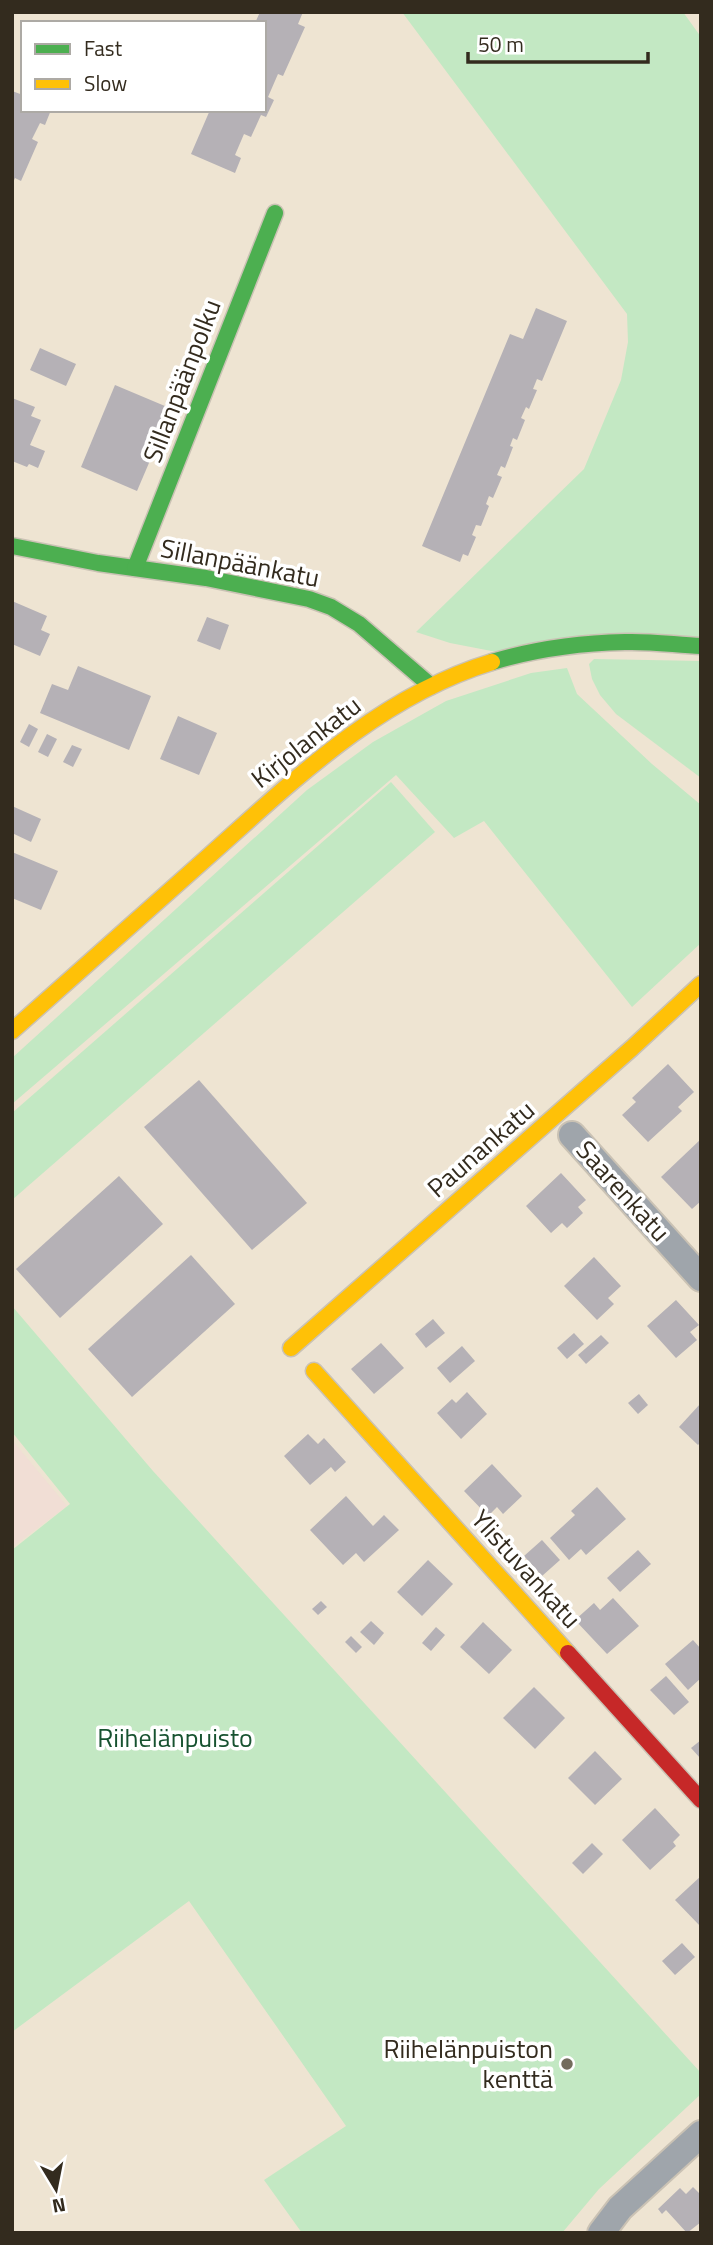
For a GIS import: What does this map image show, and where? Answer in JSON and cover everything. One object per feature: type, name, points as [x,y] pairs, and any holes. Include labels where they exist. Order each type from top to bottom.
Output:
[{"type":"street","name":"Sillanpäänpolku","points":[[135,568],[275,213]]},
{"type":"street","name":"Sillanpäänkatu","points":[[12,546],[206,578],[309,599],[331,607],[359,624],[431,686]]},
{"type":"street","name":"Kirjolankatu","points":[[12,1031],[307,768],[383,713],[431,686],[477,667],[545,651],[628,642],[701,646]]},
{"type":"street","name":"Paunankatu","points":[[292,1348],[701,984]]},
{"type":"street","name":"Saarenkatu","points":[[572,1135],[701,1278]]},
{"type":"street","name":"Ylistuvankatu","points":[[314,1371],[701,1800]]},
{"type":"street","points":[[615,2227],[620,2208],[701,2134]]},
{"type":"shaded area","points":[[12,1440],[67,1506],[12,1547]]},
{"type":"green space","points":[[402,12],[683,12],[701,37],[700,640],[507,654],[450,643],[416,632],[584,469],[621,380],[628,342],[627,314]]},
{"type":"green space","points":[[594,659],[701,661],[701,778],[616,714],[600,695],[592,679],[589,664]]},
{"type":"green space","points":[[567,668],[577,694],[652,764],[701,805],[701,943],[632,1007],[484,821],[454,838],[396,775],[12,1104],[12,1058],[307,790],[373,742],[446,701],[531,673]]},
{"type":"green space","points":[[391,782],[435,832],[12,1200],[12,1113]]},
{"type":"green space","name":"Riihelänpuisto","points":[[12,1306],[153,1471],[701,2073],[701,2094],[599,2189],[562,2233],[302,2233],[264,2180],[346,2126],[189,1901],[12,2032],[12,1550],[70,1504],[12,1432]]},
{"type":"building","points":[[260,12],[303,12],[298,24],[305,27],[283,76],[278,74],[268,97],[274,100],[266,117],[261,115],[251,137],[244,134],[235,155],[241,158],[235,173],[191,154],[209,112],[266,112],[266,21],[256,21]]},
{"type":"building","points":[[12,91],[21,94],[21,112],[50,112],[45,125],[40,123],[32,139],[38,142],[21,181],[15,178],[12,185]]},
{"type":"building","points":[[536,308],[567,321],[542,381],[537,379],[533,389],[537,390],[529,409],[526,407],[521,418],[525,420],[517,440],[513,438],[510,446],[513,447],[505,468],[501,466],[497,475],[502,477],[493,498],[489,496],[486,504],[489,506],[481,526],[476,525],[472,535],[476,537],[468,556],[463,554],[460,562],[422,546],[510,334],[523,339]]},
{"type":"building","points":[[40,348],[76,364],[66,386],[30,370]]},
{"type":"building","points":[[115,385],[172,409],[137,491],[81,467]]},
{"type":"building","points":[[12,398],[35,407],[31,416],[41,420],[30,445],[45,451],[38,468],[12,461]]},
{"type":"building","points":[[12,601],[47,616],[41,630],[50,634],[40,656],[12,644]]},
{"type":"building","points":[[207,617],[229,625],[220,650],[197,641]]},
{"type":"building","points":[[78,666],[151,696],[129,750],[40,713],[52,684],[68,690]]},
{"type":"building","points":[[178,716],[217,733],[199,775],[160,759]]},
{"type":"building","points":[[29,724],[38,729],[29,747],[20,742]]},
{"type":"building","points":[[47,734],[57,739],[48,757],[38,752]]},
{"type":"building","points":[[72,745],[82,749],[73,767],[63,762]]},
{"type":"building","points":[[12,806],[41,819],[31,842],[12,833]]},
{"type":"building","points":[[12,852],[58,871],[41,910],[12,898]]},
{"type":"building","points":[[668,1064],[694,1092],[678,1107],[682,1111],[648,1142],[622,1115],[636,1102],[632,1098]]},
{"type":"building","points":[[199,1080],[307,1203],[252,1250],[144,1127]]},
{"type":"building","points":[[701,1139],[701,1201],[692,1209],[661,1177]]},
{"type":"building","points":[[561,1173],[586,1200],[578,1207],[583,1213],[567,1228],[562,1223],[551,1233],[526,1206]]},
{"type":"building","points":[[119,1176],[163,1224],[60,1318],[16,1269]]},
{"type":"building","points":[[191,1255],[235,1304],[132,1397],[88,1349]]},
{"type":"building","points":[[594,1257],[621,1286],[608,1298],[614,1304],[597,1320],[564,1286]]},
{"type":"building","points":[[676,1300],[699,1325],[690,1332],[697,1340],[676,1358],[647,1326]]},
{"type":"building","points":[[433,1319],[445,1333],[426,1348],[415,1334]]},
{"type":"building","points":[[574,1333],[584,1344],[567,1359],[557,1348]]},
{"type":"building","points":[[601,1335],[609,1343],[586,1364],[578,1355]]},
{"type":"building","points":[[381,1343],[404,1368],[374,1394],[351,1369]]},
{"type":"building","points":[[462,1346],[475,1361],[450,1383],[437,1368]]},
{"type":"building","points":[[467,1392],[487,1414],[461,1439],[437,1413],[452,1399],[456,1403]]},
{"type":"building","points":[[639,1394],[648,1405],[638,1414],[628,1403]]},
{"type":"building","points":[[701,1403],[701,1442],[698,1445],[679,1427]]},
{"type":"building","points":[[308,1434],[318,1444],[324,1438],[346,1462],[335,1472],[331,1467],[310,1485],[284,1456]]},
{"type":"building","points":[[492,1464],[522,1496],[503,1514],[497,1507],[488,1516],[464,1491]]},
{"type":"building","points":[[597,1487],[626,1519],[586,1555],[581,1549],[569,1560],[550,1538],[575,1515],[571,1511]]},
{"type":"building","points":[[346,1496],[373,1526],[384,1515],[399,1530],[364,1562],[356,1553],[343,1565],[310,1530]]},
{"type":"building","points":[[542,1540],[560,1560],[542,1576],[524,1556]]},
{"type":"building","points":[[638,1550],[651,1564],[620,1592],[607,1578]]},
{"type":"building","points":[[428,1560],[453,1584],[422,1616],[397,1592]]},
{"type":"building","points":[[613,1598],[639,1626],[607,1654],[575,1620],[594,1603],[600,1610]]},
{"type":"building","points":[[321,1601],[327,1607],[318,1615],[312,1609]]},
{"type":"building","points":[[371,1621],[384,1633],[374,1645],[360,1632]]},
{"type":"building","points":[[483,1622],[512,1650],[489,1674],[460,1647]]},
{"type":"building","points":[[436,1627],[445,1635],[431,1651],[422,1643]]},
{"type":"building","points":[[351,1636],[362,1647],[356,1653],[345,1642]]},
{"type":"building","points":[[693,1640],[701,1649],[701,1678],[688,1690],[665,1664]]},
{"type":"building","points":[[666,1676],[689,1702],[674,1715],[650,1690]]},
{"type":"building","points":[[534,1687],[565,1718],[535,1749],[503,1718]]},
{"type":"building","points":[[701,1740],[701,1759],[691,1748]]},
{"type":"building","points":[[595,1751],[622,1779],[595,1805],[568,1778]]},
{"type":"building","points":[[655,1808],[680,1835],[673,1842],[676,1846],[650,1870],[622,1840]]},
{"type":"building","points":[[592,1843],[603,1854],[583,1874],[572,1863]]},
{"type":"building","points":[[701,1876],[701,1927],[675,1900]]},
{"type":"building","points":[[682,1943],[695,1957],[675,1975],[662,1961]]},
{"type":"building","points":[[693,2187],[701,2195],[701,2222],[687,2233],[666,2210],[662,2214],[658,2209],[680,2188],[686,2194]]},
{"type":"traffic: fast","points":[[135,568],[275,213]]},
{"type":"traffic: fast","points":[[12,546],[98,563],[206,578],[309,599],[331,607],[359,624],[431,686]]},
{"type":"traffic: fast","points":[[492,662],[541,650],[591,644],[635,642],[701,646]]},
{"type":"traffic: slow","points":[[12,1031],[274,798],[341,743],[413,696],[451,677],[492,662]]},
{"type":"traffic: slow","points":[[291,1348],[701,984]]},
{"type":"traffic: slow","points":[[314,1371],[568,1653]]},
{"type":"traffic: jam","points":[[568,1653],[701,1800]]},
{"type":"place","name":"Riihelänpuiston kenttä","points":[[567,2064]]}]
